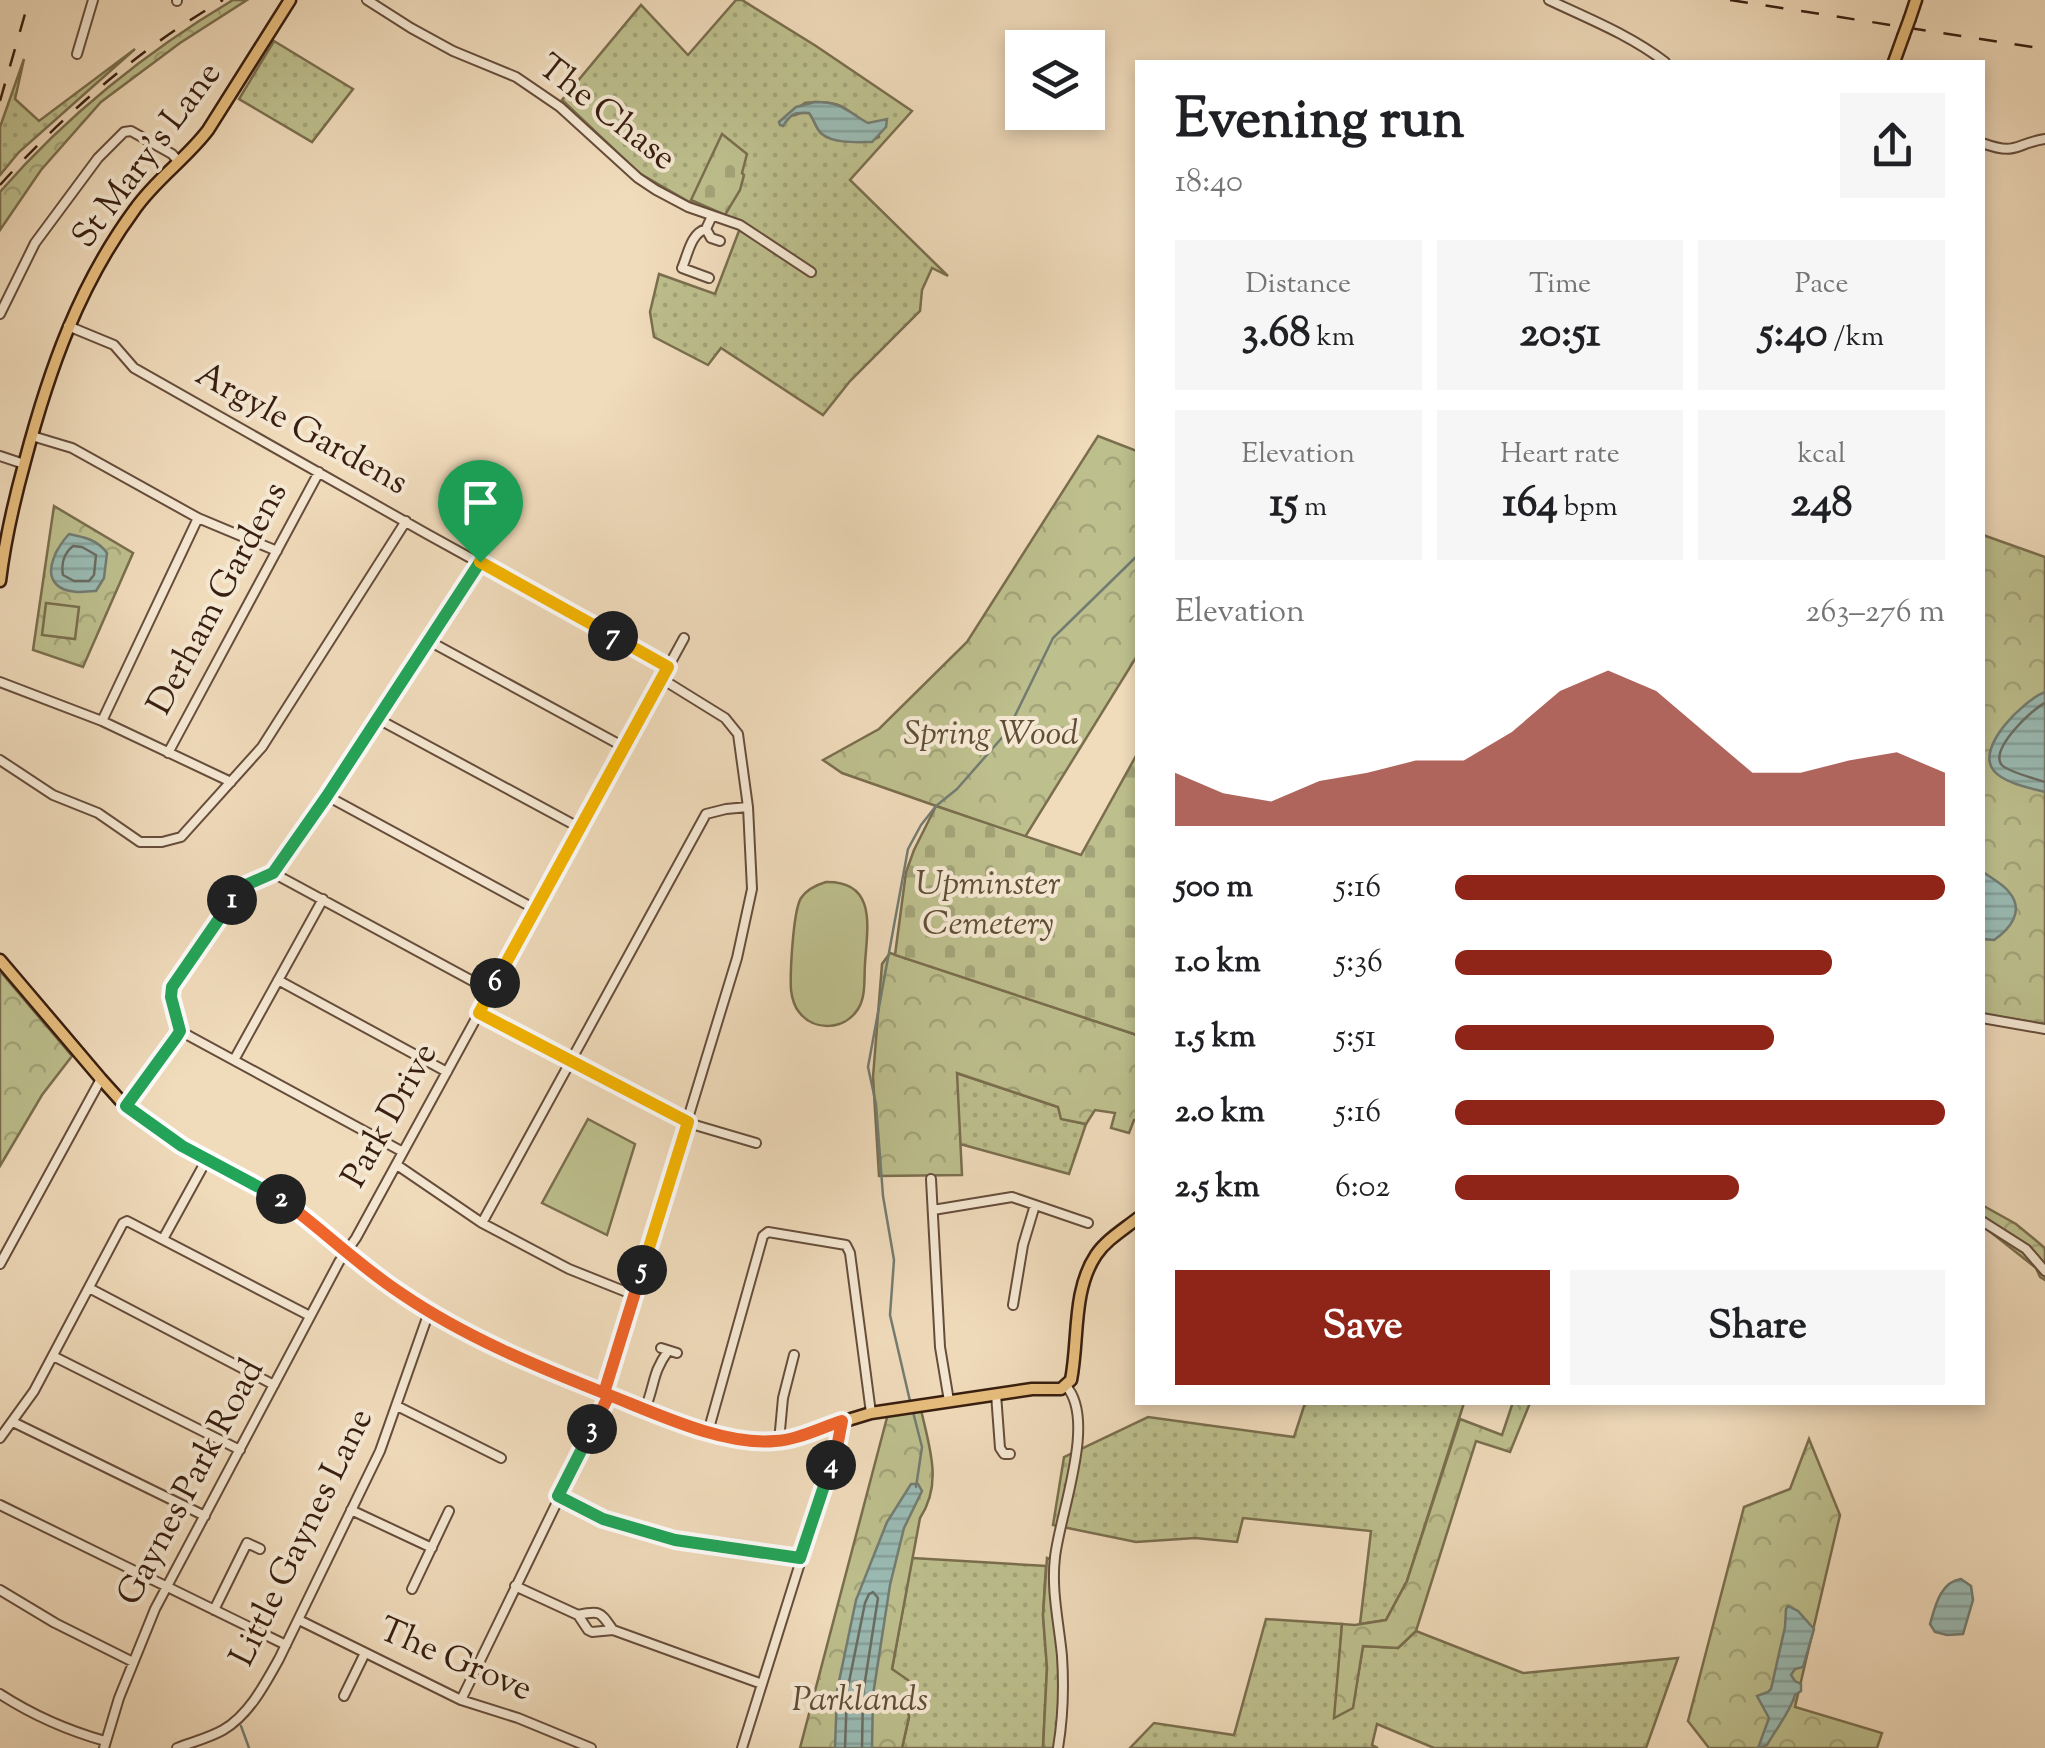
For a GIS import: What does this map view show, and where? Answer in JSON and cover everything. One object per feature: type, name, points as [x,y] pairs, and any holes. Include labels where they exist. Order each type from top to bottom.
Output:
[{"type":"main road","name":"St Mary's Lane","points":[[0,581],[5,518],[46,386],[68,326],[96,268],[151,188],[208,130],[290,0]]},
{"type":"main road","points":[[1895,60],[1916,0]]},
{"type":"main road","points":[[0,960],[126,1106],[182,1146],[273,1193],[400,1294],[527,1362],[708,1432],[741,1440],[780,1441],[870,1414],[1032,1389],[1061,1389],[1073,1370],[1087,1272],[1096,1254],[1135,1220]]},
{"type":"street","points":[[77,54],[93,0]]},
{"type":"street","name":"The Chase","points":[[367,0],[453,51],[516,77],[560,107],[656,190],[740,226],[811,272]]},
{"type":"street","points":[[1549,0],[1612,29],[1662,60]]},
{"type":"street","points":[[0,314],[35,243],[98,158],[124,132],[131,131],[179,162]]},
{"type":"street","points":[[1985,144],[2011,150],[2045,139]]},
{"type":"street","points":[[710,278],[682,268],[695,236],[706,229],[712,216]]},
{"type":"street","points":[[706,229],[711,238],[720,241]]},
{"type":"street","name":"Argyle Gardens","points":[[68,326],[114,345],[134,368],[668,667]]},
{"type":"street","points":[[32,436],[72,448],[198,518],[277,551]]},
{"type":"street","points":[[0,456],[24,464]]},
{"type":"street","name":"Derham Gardens","points":[[168,753],[319,472]]},
{"type":"street","points":[[102,721],[198,518]]},
{"type":"street","points":[[0,760],[54,795],[98,812],[140,842],[162,842],[186,834],[262,747],[406,522]]},
{"type":"street","points":[[403,1152],[180,1031],[172,987],[237,892],[273,873],[480,562]]},
{"type":"street","name":"Park Drive","points":[[347,1251],[684,638]]},
{"type":"street","points":[[429,641],[624,747]]},
{"type":"street","points":[[461,1700],[606,1394],[737,958],[752,889],[748,808],[738,734],[725,718],[662,679]]},
{"type":"street","points":[[0,682],[102,721],[231,782]]},
{"type":"street","points":[[378,719],[580,828]]},
{"type":"street","points":[[327,796],[536,909]]},
{"type":"street","points":[[482,1223],[706,814],[748,808]]},
{"type":"street","points":[[273,873],[491,991]]},
{"type":"street","points":[[234,1060],[322,899]]},
{"type":"street","points":[[278,980],[447,1072]]},
{"type":"street","points":[[479,1013],[688,1122],[756,1143]]},
{"type":"street","points":[[1985,1019],[2045,1029]]},
{"type":"street","points":[[126,1106],[180,1031]]},
{"type":"street","points":[[0,1264],[101,1079]]},
{"type":"street","points":[[163,1238],[208,1159]]},
{"type":"street","points":[[396,1165],[482,1223],[569,1269],[634,1295]]},
{"type":"street","points":[[931,1179],[940,1347],[949,1401]]},
{"type":"street","points":[[933,1210],[1012,1197],[1088,1223]]},
{"type":"street","points":[[1013,1305],[1022,1245],[1035,1204]]},
{"type":"street","points":[[0,1438],[53,1356],[123,1223],[131,1222],[310,1316]]},
{"type":"street","points":[[1985,1222],[2026,1249],[2045,1271]]},
{"type":"street","points":[[708,1432],[763,1236],[768,1232],[846,1245],[870,1414]]},
{"type":"street","name":"Gaynes Park Road","points":[[104,1744],[133,1662],[167,1587],[347,1251]]},
{"type":"street","points":[[89,1288],[274,1384]]},
{"type":"street","name":"Little Gaynes Lane","points":[[177,1748],[222,1731],[239,1718],[263,1686],[380,1451],[429,1312]]},
{"type":"street","points":[[645,1409],[656,1367],[669,1351]]},
{"type":"street","points":[[780,1441],[782,1398],[794,1355]]},
{"type":"street","points":[[53,1356],[240,1450]]},
{"type":"street","points":[[1058,1748],[1062,1658],[1054,1590],[1055,1556],[1078,1434],[1078,1403],[1066,1386]]},
{"type":"street","points":[[996,1394],[1000,1448],[1004,1454],[1010,1454]]},
{"type":"street","points":[[397,1406],[501,1458]]},
{"type":"street","points":[[742,1748],[842,1421]]},
{"type":"street","points":[[13,1422],[204,1516]]},
{"type":"street","points":[[558,1496],[603,1519],[675,1540],[800,1558]]},
{"type":"street","points":[[0,1505],[286,1644]]},
{"type":"street","points":[[351,1510],[432,1548]]},
{"type":"street","points":[[412,1589],[450,1512]]},
{"type":"street","points":[[214,1610],[247,1543],[260,1549]]},
{"type":"street","points":[[515,1586],[578,1615],[592,1632],[613,1630],[762,1684]]},
{"type":"street","points":[[0,1590],[133,1662]]},
{"type":"street","points":[[578,1615],[601,1613],[613,1630]]},
{"type":"street","name":"The Grove","points":[[299,1620],[461,1700],[592,1748]]},
{"type":"street","points":[[344,1696],[365,1653]]},
{"type":"street","points":[[0,1694],[45,1721],[104,1744]]},
{"type":"green space","points":[[233,0],[247,0],[180,43],[101,102],[41,170],[0,230],[0,192],[25,164],[139,63]]},
{"type":"green space","points":[[736,0],[742,0],[912,111],[850,180],[948,276],[932,268],[922,290],[920,311],[850,381],[823,415],[721,348],[708,365],[654,337],[650,312],[659,274],[715,294],[742,223],[698,207],[639,173],[562,100],[641,5],[688,55]],"holes":[[[825,102],[844,108],[868,124],[877,122],[879,137],[850,142],[827,137],[809,113],[781,121],[805,103]]]},
{"type":"green space","points":[[274,41],[353,89],[312,142],[239,99]]},
{"type":"green space","points":[[135,49],[19,152],[0,175],[0,127],[24,59],[15,99],[39,121]]},
{"type":"green space","points":[[722,134],[747,154],[740,190],[725,215],[691,200]]},
{"type":"green space","name":"Spring Wood","points":[[1098,436],[1135,450],[1135,659],[1025,837],[842,773],[823,760],[879,729],[967,642]]},
{"type":"green space","points":[[54,506],[133,553],[83,667],[33,650]]},
{"type":"green space","points":[[1985,536],[2045,557],[2045,1024],[1985,1014]]},
{"type":"green space","points":[[46,603],[79,607],[75,639],[42,635]]},
{"type":"green space","name":"Upminster Cemetery","points":[[1135,758],[1135,1034],[895,955],[906,872],[936,806],[1081,855]]},
{"type":"green space","points":[[826,882],[854,889],[862,898],[867,922],[861,1004],[845,1021],[829,1026],[805,1018],[796,1007],[791,990],[798,905],[806,892]]},
{"type":"green space","points":[[890,953],[1135,1034],[1135,1120],[1129,1133],[1111,1128],[1115,1113],[1095,1110],[1086,1124],[1061,1119],[1058,1107],[957,1073],[962,1175],[879,1176],[873,1077],[882,964]]},
{"type":"green space","points":[[0,971],[72,1056],[42,1095],[0,1166]]},
{"type":"green space","points":[[956,1073],[1058,1107],[1062,1119],[1086,1124],[1069,1174],[960,1144]]},
{"type":"green space","points":[[588,1119],[635,1144],[607,1235],[542,1203]]},
{"type":"green space","points":[[1985,1207],[2016,1224],[2045,1248],[2045,1280],[2036,1268],[1985,1228]]},
{"type":"green space","name":"Parklands","points":[[920,1405],[933,1477],[920,1518],[892,1669],[908,1680],[916,1698],[907,1704],[909,1717],[902,1748],[800,1748],[889,1410]]},
{"type":"green space","points":[[1304,1405],[1463,1405],[1407,1581],[1386,1620],[1360,1624],[1371,1531],[1243,1518],[1237,1542],[1195,1538],[1136,1542],[1053,1525],[1064,1457],[1148,1417],[1294,1437]]},
{"type":"green space","points":[[1512,1405],[1529,1405],[1510,1452],[1476,1441],[1416,1631],[1398,1648],[1363,1646],[1353,1708],[1334,1718],[1342,1624],[1386,1620],[1407,1581],[1460,1419],[1502,1435]]},
{"type":"green space","points":[[1809,1439],[1840,1515],[1795,1707],[1882,1733],[1877,1748],[1709,1748],[1688,1721],[1744,1507],[1790,1489]]},
{"type":"green space","points":[[912,1558],[1046,1566],[1043,1748],[902,1748],[909,1717],[892,1669]]},
{"type":"green space","points":[[1047,1558],[1055,1561],[1062,1658],[1058,1748],[1043,1748]]},
{"type":"green space","points":[[1266,1619],[1342,1624],[1335,1717],[1353,1705],[1363,1646],[1398,1648],[1416,1631],[1523,1673],[1678,1658],[1646,1748],[1434,1748],[1377,1724],[1372,1745],[1378,1748],[1130,1748],[1154,1723],[1234,1735]]},
{"type":"water","points":[[815,102],[838,105],[868,123],[887,119],[886,127],[872,142],[853,142],[822,134],[809,113],[793,115],[780,125],[796,107]]},
{"type":"water","points":[[69,534],[95,542],[107,553],[104,578],[96,591],[65,590],[53,579],[54,558]]},
{"type":"water","points":[[2045,692],[2045,792],[2004,779],[1990,761],[1991,750],[2004,726],[2025,704]]},
{"type":"water","points":[[1985,873],[2006,889],[2016,906],[2014,919],[1994,940],[1985,939]]},
{"type":"water","points":[[911,1484],[918,1484],[922,1491],[904,1528],[890,1585],[873,1695],[872,1748],[835,1748],[837,1691],[856,1600],[887,1522]]},
{"type":"water","points":[[1961,1579],[1971,1586],[1973,1600],[1963,1634],[1935,1632],[1930,1624],[1940,1596],[1948,1585]]},
{"type":"water","points":[[1788,1606],[1814,1629],[1803,1667],[1791,1675],[1801,1684],[1801,1691],[1767,1745],[1758,1748],[1769,1718],[1757,1696],[1771,1689]]},
{"type":"waterway","points":[[910,1401],[890,1315],[894,1260],[868,1067],[908,849],[936,806],[957,789],[1007,732],[1053,638],[1135,558]]},
{"type":"waterway","points":[[913,1412],[922,1447],[916,1487]]},
{"type":"waterway","points":[[241,1726],[249,1748]]},
{"type":"railway","points":[[0,101],[29,0]]},
{"type":"railway","points":[[0,185],[104,84],[162,39],[223,0]]},
{"type":"railway","points":[[1730,0],[2045,49]]},
{"type":"route","points":[[480,562],[273,873],[237,892],[172,987],[180,1031],[126,1106],[182,1146],[273,1193],[376,1276],[429,1312],[527,1362],[609,1395],[558,1496],[603,1519],[675,1540],[800,1558],[842,1421],[780,1441],[741,1440],[708,1432],[604,1393],[688,1122],[479,1013],[668,667],[480,562]]}]
